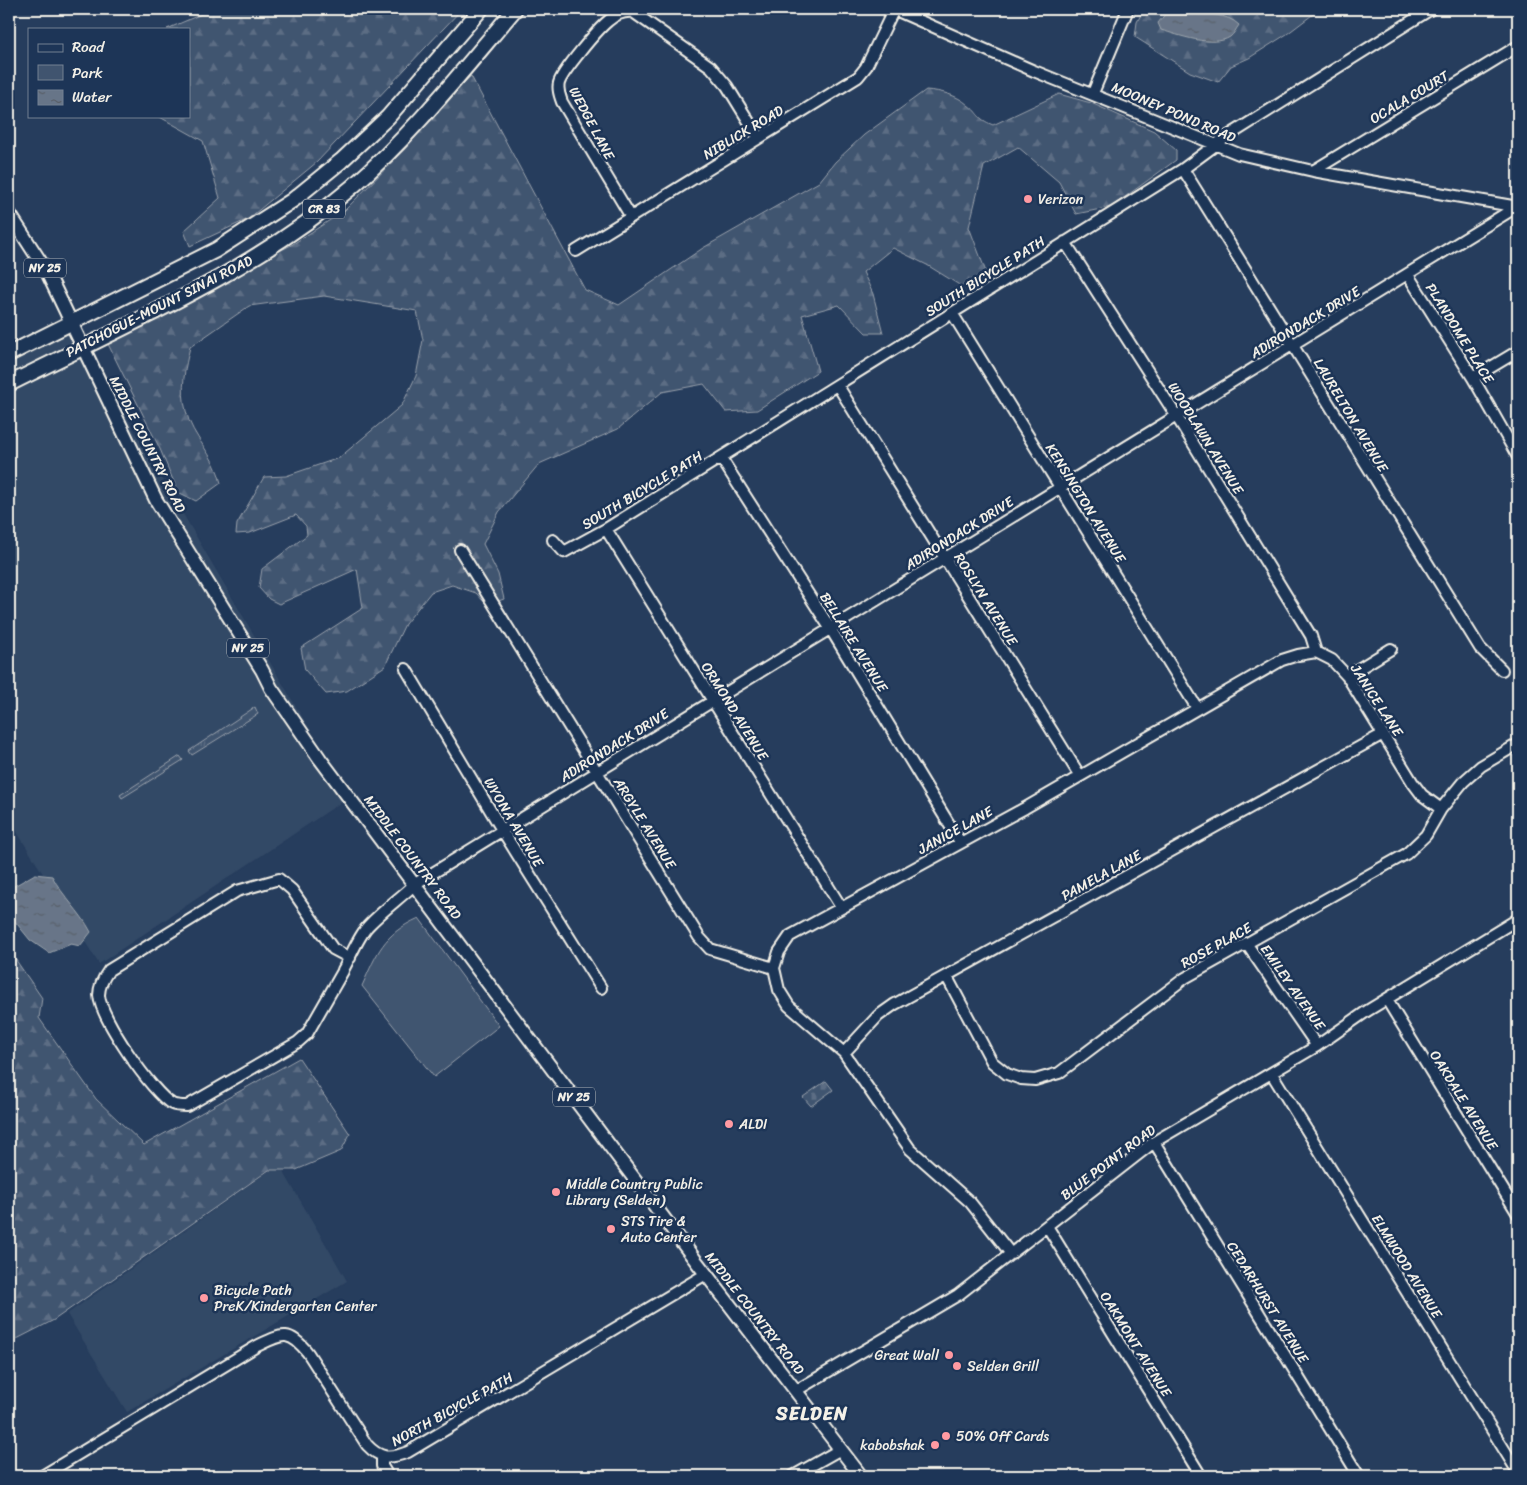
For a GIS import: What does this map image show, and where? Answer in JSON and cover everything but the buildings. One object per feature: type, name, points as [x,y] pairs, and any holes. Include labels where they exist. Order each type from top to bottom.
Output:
[{"type":"highway","name":"PATCHOGUE-MOUNT SINAI ROAD","points":[[9,354],[216,250],[293,200],[342,161],[388,117],[481,9]]},
{"type":"highway","name":"PATCHOGUE-MOUNT SINAI ROAD","points":[[9,384],[232,271],[292,234],[333,202],[407,134],[515,9]]},
{"type":"main road","name":"MIDDLE COUNTRY ROAD","points":[[9,213],[47,272],[156,500],[262,670],[270,688],[320,759],[706,1274],[797,1390],[861,1476]]},
{"type":"street","name":"MOONEY POND ROAD","points":[[893,9],[982,49],[1239,154],[1313,171],[1518,207]]},
{"type":"street","name":"NIBLICK ROAD","points":[[576,251],[858,77],[866,67],[893,9]]},
{"type":"street","points":[[1093,93],[1128,9]]},
{"type":"street","name":"SOUTH BICYCLE PATH","points":[[553,540],[564,552],[606,529],[1183,169],[1215,145],[1431,9]]},
{"type":"street","name":"WEDGE LANE","points":[[631,217],[562,102],[558,86],[560,80],[580,52],[608,21],[626,10],[633,12],[711,67],[726,86],[759,138]]},
{"type":"street","name":"OCALA COURT","points":[[1313,171],[1518,46]]},
{"type":"street","name":"LAURELTON AVENUE","points":[[1183,169],[1480,648],[1502,670]]},
{"type":"street","name":"ADIRONDACK DRIVE","points":[[350,958],[333,949],[292,890],[279,879],[237,891],[109,970],[102,980],[99,995],[112,1026],[160,1095],[174,1105],[187,1106],[303,1038],[307,1034],[350,958],[367,926],[415,884],[1518,207]]},
{"type":"street","name":"WOODLAWN AVENUE","points":[[1066,242],[1177,417],[1311,636],[1316,652]]},
{"type":"street","name":"PLANDOME PLACE","points":[[1408,275],[1473,378],[1518,457]]},
{"type":"street","name":"KENSINGTON AVENUE","points":[[952,313],[1197,708]]},
{"type":"street","points":[[1473,378],[1518,351]]},
{"type":"street","name":"ROSLYN AVENUE","points":[[838,386],[1080,776]]},
{"type":"street","name":"BELLAIRE AVENUE","points":[[721,458],[830,628],[960,842]]},
{"type":"street","name":"ORMOND AVENUE","points":[[606,529],[841,907]]},
{"type":"street","name":"ARGYLE AVENUE","points":[[460,550],[699,938],[710,949],[774,968]]},
{"type":"street","points":[[1347,676],[1391,648]]},
{"type":"street","name":"JANICE LANE","points":[[774,968],[779,952],[790,936],[1080,776],[1282,660],[1298,655],[1316,652],[1332,660],[1347,676],[1422,795],[1441,809]]},
{"type":"street","name":"WYONA AVENUE","points":[[406,669],[502,830],[601,988]]},
{"type":"street","name":"PAMELA LANE","points":[[844,1053],[878,1016],[895,1004],[947,977],[1383,734]]},
{"type":"street","name":"ROSE PLACE","points":[[947,977],[992,1062],[1008,1074],[1035,1080],[1059,1073],[1185,978],[1406,854],[1426,835],[1441,809],[1463,782],[1481,766],[1518,744]]},
{"type":"street","name":"BLUE POINT ROAD","points":[[797,1390],[958,1296],[1154,1142],[1272,1074],[1317,1046],[1367,1011],[1518,919]]},
{"type":"street","name":"EMILEY AVENUE","points":[[1246,943],[1317,1046]]},
{"type":"street","points":[[774,968],[779,990],[789,1006],[844,1053],[910,1149],[970,1202],[1010,1254]]},
{"type":"street","name":"OAKDALE AVENUE","points":[[1387,1000],[1518,1214]]},
{"type":"street","name":"ELMWOOD AVENUE","points":[[1272,1074],[1518,1472]]},
{"type":"street","name":"CEDARHURST AVENUE","points":[[1154,1142],[1359,1476]]},
{"type":"street","name":"OAKMONT AVENUE","points":[[1047,1226],[1201,1476]]},
{"type":"street","name":"NORTH BICYCLE PATH","points":[[42,1476],[257,1346],[278,1336],[289,1335],[298,1340],[308,1353],[374,1454],[393,1458],[408,1452],[706,1274]]},
{"type":"street","points":[[793,1476],[841,1449]]},
{"type":"street","points":[[382,1457],[382,1466],[388,1476]]},
{"type":"shaded area","points":[[71,323],[349,797],[99,964],[9,819],[9,354]]},
{"type":"shaded area","name":"Bicycle Path PreK/Kindergarten Center","points":[[279,1164],[347,1281],[127,1412],[67,1314]]},
{"type":"green space","points":[[213,9],[462,9],[317,162],[248,219],[190,246],[184,231],[220,198],[203,141],[162,118],[190,118],[190,28],[169,28]]},
{"type":"green space","points":[[1144,9],[1320,9],[1287,34],[1249,58],[1231,66],[1218,82],[1190,72],[1135,37],[1137,22]]},
{"type":"green space","points":[[471,76],[585,290],[619,305],[703,248],[819,182],[835,162],[864,135],[926,90],[954,96],[972,108],[981,118],[993,125],[1059,94],[1091,103],[1154,131],[1176,150],[1176,160],[1111,207],[1076,214],[1059,182],[1018,147],[984,166],[969,227],[986,272],[961,286],[927,265],[893,248],[863,272],[873,294],[883,333],[866,333],[839,305],[802,315],[818,371],[757,410],[726,412],[704,384],[662,392],[618,429],[539,464],[499,512],[483,544],[498,574],[504,599],[487,605],[476,593],[452,585],[431,592],[405,624],[385,666],[347,691],[326,694],[305,670],[301,648],[363,608],[357,569],[279,604],[269,599],[259,588],[262,569],[307,535],[306,526],[296,515],[250,533],[236,534],[237,524],[264,477],[286,476],[339,458],[402,405],[416,376],[423,340],[417,311],[324,296],[249,306],[190,347],[183,387],[184,403],[193,429],[214,464],[221,483],[196,501],[178,492],[160,449],[107,342],[293,244],[344,211],[405,149],[456,90]]},
{"type":"green space","points":[[255,707],[258,714],[192,755],[189,751]]},
{"type":"green space","points":[[180,756],[183,760],[122,798],[120,795]]},
{"type":"green space","points":[[419,918],[499,1026],[434,1077],[362,986],[377,954],[389,938],[407,924]]},
{"type":"green space","points":[[9,950],[42,998],[39,1018],[96,1099],[144,1145],[299,1058],[350,1134],[341,1151],[296,1170],[269,1170],[54,1320],[9,1343]]},
{"type":"green space","points":[[826,1081],[833,1090],[811,1106],[803,1097]]},
{"type":"water","points":[[1191,11],[1223,16],[1239,25],[1230,37],[1214,41],[1196,40],[1161,30],[1158,23],[1167,12]]},
{"type":"water","points":[[35,874],[52,876],[61,891],[87,924],[91,932],[80,946],[71,944],[49,953],[30,940],[9,914],[9,889]]},
{"type":"place","name":"Verizon","points":[[1028,199]]},
{"type":"place","name":"ALDI","points":[[729,1124]]},
{"type":"place","name":"Middle Country Public Library (Selden)","points":[[556,1192]]},
{"type":"place","name":"STS Tire & Auto Center","points":[[611,1229]]},
{"type":"place","name":"Bicycle Path PreK/Kindergarten Center","points":[[204,1298]]},
{"type":"place","name":"Great Wall","points":[[949,1355]]},
{"type":"place","name":"Selden Grill","points":[[957,1366]]},
{"type":"place","name":"50% Off Cards","points":[[946,1436]]},
{"type":"place","name":"kabobshak","points":[[935,1445]]},
{"type":"district","name":"SELDEN","points":[[812,1413]]}]
